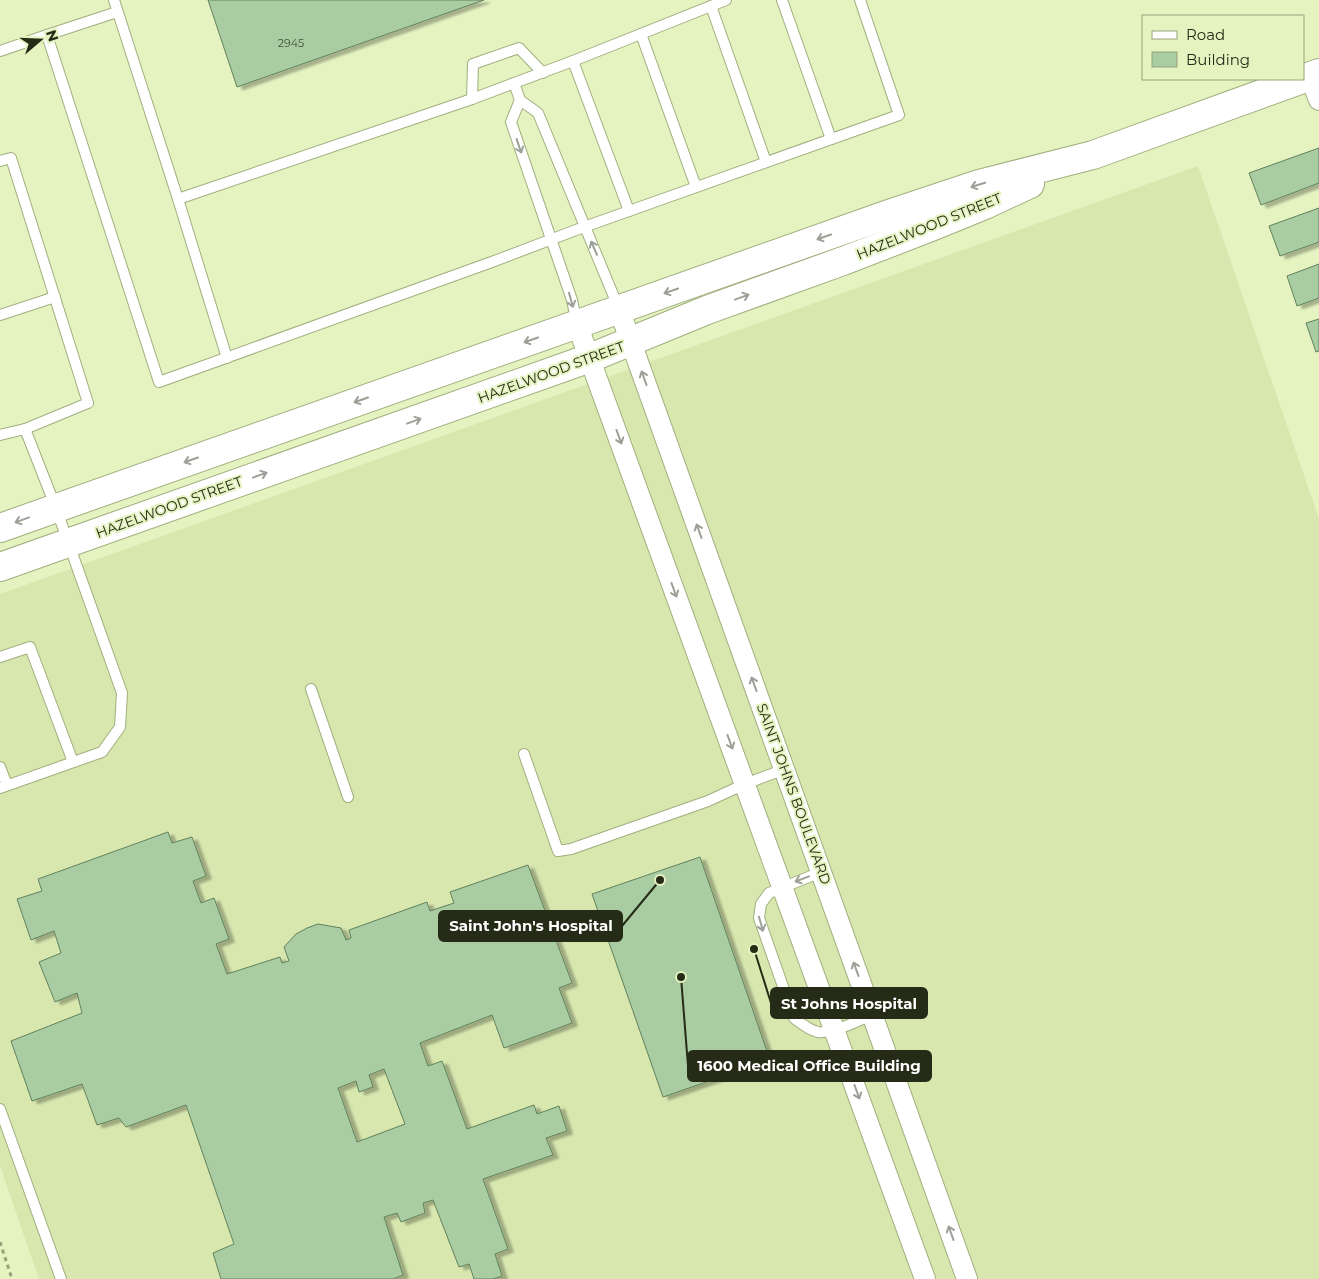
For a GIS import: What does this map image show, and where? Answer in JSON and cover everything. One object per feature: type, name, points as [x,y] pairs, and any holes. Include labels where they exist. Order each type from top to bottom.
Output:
[{"type":"street","name":"HAZELWOOD STREET","points":[[0,528],[889,214],[979,184],[1093,155],[1316,83]]},
{"type":"street","name":"HAZELWOOD STREET","points":[[0,567],[590,358],[708,310],[931,227],[987,204],[1093,155]]},
{"type":"street","name":"SAINT JOHNS BOULEVARD","points":[[619,309],[967,1279]]},
{"type":"street","points":[[577,324],[925,1279]]},
{"type":"lane","points":[[114,0],[227,358]]},
{"type":"lane","points":[[178,199],[472,99],[543,73],[726,0]]},
{"type":"lane","points":[[782,0],[831,139]]},
{"type":"lane","points":[[47,35],[159,382],[584,226],[899,115],[860,0]]},
{"type":"lane","points":[[711,6],[766,162]]},
{"type":"lane","points":[[0,51],[117,12]]},
{"type":"lane","points":[[642,34],[696,187]]},
{"type":"lane","points":[[472,99],[473,64],[518,48],[543,73]]},
{"type":"lane","points":[[573,61],[629,211]]},
{"type":"lane","points":[[514,83],[520,100],[538,113],[619,309]]},
{"type":"lane","points":[[520,100],[511,122],[572,300],[577,324]]},
{"type":"lane","points":[[0,161],[11,158],[88,403],[0,436]]},
{"type":"lane","points":[[0,315],[55,297]]},
{"type":"lane","points":[[0,767],[3,786],[102,752],[120,727],[122,693],[56,508],[25,428]]},
{"type":"lane","points":[[0,658],[30,647],[73,762]]},
{"type":"lane","points":[[311,689],[348,797]]},
{"type":"lane","points":[[524,754],[558,851],[571,849],[708,801],[785,769]]},
{"type":"lane","points":[[821,872],[769,893],[761,904],[759,918],[794,1018],[807,1028],[820,1032],[872,1015]]},
{"type":"lane","points":[[0,1109],[61,1279]]},
{"type":"path","points":[[0,1242],[12,1279]]},
{"type":"shaded area","points":[[1198,166],[1319,519],[1319,1279],[39,1279],[0,1166],[0,594]]},
{"type":"building","points":[[208,0],[484,0],[237,87]]},
{"type":"building","points":[[1319,148],[1319,183],[1261,205],[1249,173]]},
{"type":"building","points":[[1319,208],[1319,242],[1280,256],[1269,226]]},
{"type":"building","points":[[1319,264],[1319,298],[1297,306],[1287,276]]},
{"type":"building","points":[[1319,319],[1319,351],[1316,352],[1306,323]]},
{"type":"building","points":[[168,832],[172,843],[192,837],[206,876],[193,881],[201,903],[214,898],[229,939],[216,944],[227,974],[280,957],[282,963],[289,961],[284,947],[296,934],[318,924],[341,928],[346,940],[351,938],[349,930],[427,902],[430,911],[454,903],[450,892],[528,865],[572,983],[559,988],[572,1023],[504,1048],[492,1015],[420,1043],[428,1066],[442,1061],[467,1129],[534,1105],[537,1114],[559,1106],[567,1131],[546,1138],[553,1155],[483,1179],[508,1249],[495,1254],[502,1276],[493,1279],[474,1279],[469,1264],[459,1267],[433,1200],[423,1203],[425,1213],[401,1222],[397,1213],[384,1217],[403,1275],[393,1279],[221,1279],[213,1253],[234,1244],[186,1105],[126,1127],[119,1118],[97,1125],[82,1084],[32,1101],[11,1041],[82,1013],[77,993],[55,1002],[39,962],[61,953],[54,931],[31,940],[17,899],[42,891],[38,879]],"holes":[[[384,1069],[405,1124],[357,1142],[338,1088],[356,1081],[359,1092],[373,1087],[369,1075]]]},
{"type":"building","points":[[700,857],[770,1060],[663,1097],[592,894]]},
{"type":"place","name":"Saint John's Hospital","points":[[660,880]]},
{"type":"place","name":"St Johns Hospital","points":[[754,949]]},
{"type":"place","name":"1600 Medical Office Building","points":[[681,977]]}]
